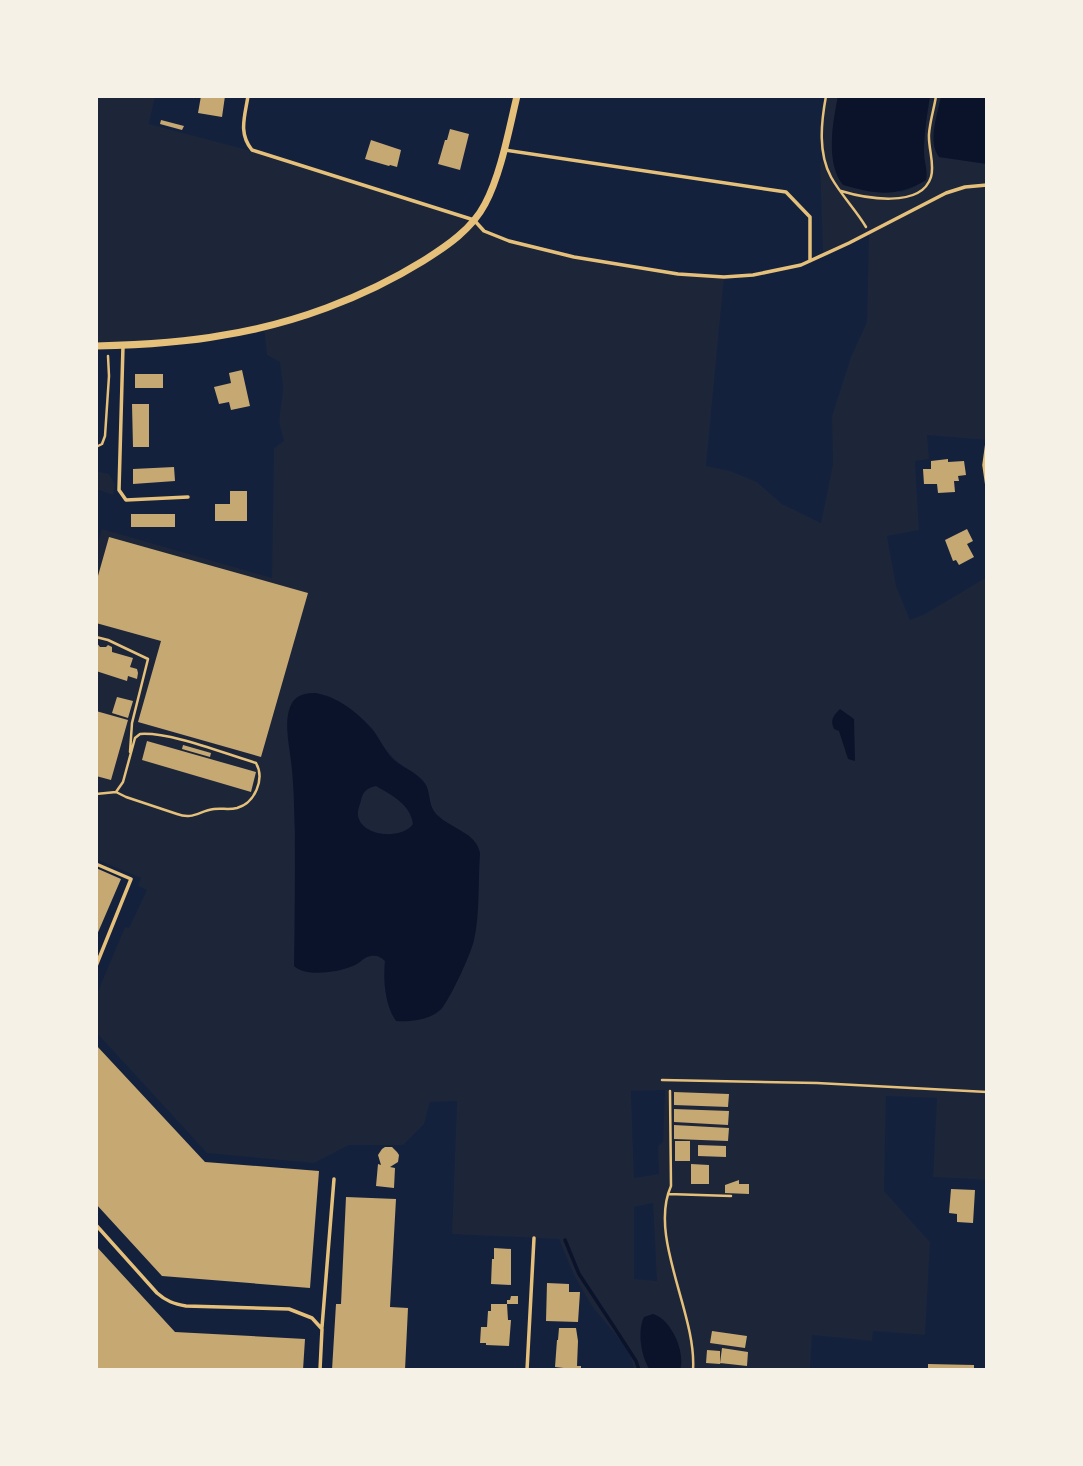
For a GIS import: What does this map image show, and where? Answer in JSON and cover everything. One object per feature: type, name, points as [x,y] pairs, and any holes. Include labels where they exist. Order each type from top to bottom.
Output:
[{"type":"street","points":[[96,346],[181,341],[272,325],[340,303],[403,274],[463,232],[485,204],[517,96]]},
{"type":"lane","points":[[248,96],[243,134],[252,150],[474,220],[484,231],[509,242],[574,257],[678,274],[752,275],[781,270],[810,261],[946,192],[987,185]]},
{"type":"lane","points":[[503,150],[786,192],[810,217],[810,261]]},
{"type":"lane","points":[[123,345],[119,490],[126,500],[188,497]]},
{"type":"lane","points":[[987,443],[984,465],[987,486]]},
{"type":"lane","points":[[96,864],[131,879],[96,966]]},
{"type":"lane","points":[[320,1370],[334,1179]]},
{"type":"lane","points":[[96,1224],[165,1300],[186,1306],[289,1309],[312,1318],[322,1329]]},
{"type":"lane","points":[[527,1370],[534,1238]]},
{"type":"path","points":[[826,96],[821,133],[830,174],[869,232]]},
{"type":"path","points":[[841,191],[890,199],[912,194],[926,186],[932,175],[929,133],[936,96]]},
{"type":"path","points":[[96,447],[102,444],[105,436],[109,376],[107,346]]},
{"type":"path","points":[[96,637],[148,659],[132,723],[130,755]]},
{"type":"path","points":[[96,794],[116,792],[189,817],[212,809],[241,806],[253,797],[260,778],[257,765],[250,761],[158,735],[145,734],[137,735],[123,782],[116,792]]},
{"type":"path","points":[[663,1080],[817,1083],[987,1092]]},
{"type":"path","points":[[670,1091],[671,1186],[664,1211],[664,1226],[688,1325],[693,1370]]},
{"type":"path","points":[[667,1194],[732,1196]]},
{"type":"shaded area","points":[[96,96],[155,96],[149,124],[259,153],[474,220],[478,226],[495,236],[574,257],[643,269],[724,277],[706,466],[730,471],[757,482],[782,504],[821,523],[833,464],[832,416],[851,357],[867,322],[869,233],[823,255],[820,163],[825,159],[821,133],[826,96],[838,96],[832,131],[833,146],[901,192],[926,180],[924,145],[930,96],[941,96],[934,134],[939,157],[987,164],[987,440],[927,435],[929,459],[915,461],[919,530],[887,536],[896,586],[910,620],[987,577],[987,1180],[933,1177],[937,1098],[886,1096],[884,1191],[930,1242],[925,1335],[873,1331],[872,1341],[812,1335],[810,1370],[634,1370],[626,1348],[595,1310],[578,1283],[559,1239],[452,1234],[457,1101],[430,1102],[424,1124],[403,1145],[349,1145],[314,1163],[207,1153],[96,1032],[96,996],[125,927],[129,928],[147,890],[138,886],[141,878],[96,859],[96,547],[102,529],[272,578],[274,448],[284,441],[279,422],[283,388],[280,362],[267,355],[264,327],[225,335],[96,346]],"holes":[[[327,695],[348,707],[372,728],[395,760],[427,787],[435,813],[470,837],[480,854],[474,940],[442,1009],[418,1020],[397,1021],[393,1015],[386,993],[385,961],[379,957],[370,956],[345,968],[294,966],[294,780],[288,730]],[[665,1090],[663,1142],[658,1146],[659,1174],[634,1178],[631,1091]],[[653,1203],[657,1281],[634,1279],[634,1207]]]},
{"type":"shaded area","points":[[838,96],[930,96],[924,145],[926,180],[905,190],[885,193],[843,185],[837,176],[832,154]]},
{"type":"shaded area","points":[[941,96],[987,96],[987,164],[939,157],[934,135]]},
{"type":"shaded area","points":[[96,471],[109,474],[115,484],[113,495],[96,489]]},
{"type":"shaded area","points":[[316,693],[339,701],[359,716],[392,758],[423,781],[437,815],[469,836],[478,846],[478,909],[472,946],[446,1002],[438,1012],[427,1018],[396,1021],[389,1008],[386,993],[385,961],[379,957],[365,958],[351,967],[316,973],[294,966],[295,831],[287,724],[289,709],[294,700],[302,695]],"holes":[[[376,786],[400,801],[409,811],[413,824],[408,829],[383,834],[374,832],[361,823],[358,812],[364,792]]]},
{"type":"shaded area","points":[[840,709],[854,719],[855,761],[848,759],[839,731],[834,729],[832,723]]},
{"type":"shaded area","points":[[376,786],[399,801],[408,811],[413,824],[400,832],[382,834],[361,823],[358,810],[362,797],[366,790]]},
{"type":"shaded area","points":[[653,1314],[666,1322],[676,1337],[681,1354],[680,1370],[650,1370],[647,1365],[641,1344],[641,1329],[644,1317]]},
{"type":"building","points":[[201,96],[225,96],[222,117],[198,113]]},
{"type":"building","points":[[161,120],[184,126],[182,130],[160,124]]},
{"type":"building","points":[[450,129],[469,134],[460,170],[438,164]]},
{"type":"building","points":[[371,140],[401,150],[397,167],[365,159]]},
{"type":"building","points":[[242,370],[250,406],[231,410],[229,402],[219,404],[214,387],[231,383],[229,373]]},
{"type":"building","points":[[135,374],[163,374],[163,388],[135,388]]},
{"type":"building","points":[[132,404],[149,404],[149,447],[133,447]]},
{"type":"building","points":[[948,459],[948,462],[964,461],[966,475],[958,476],[959,481],[954,481],[955,492],[938,493],[937,484],[924,484],[923,469],[931,469],[931,461]]},
{"type":"building","points":[[174,467],[175,481],[133,484],[133,469]]},
{"type":"building","points":[[230,491],[247,491],[247,521],[215,521],[215,504],[230,504]]},
{"type":"building","points":[[131,514],[175,514],[175,527],[131,527]]},
{"type":"building","points":[[967,529],[973,541],[967,544],[974,557],[959,565],[956,560],[953,561],[945,540]]},
{"type":"building","points":[[109,537],[308,593],[261,757],[138,722],[161,641],[96,623],[96,583]]},
{"type":"building","points":[[96,642],[100,647],[108,645],[112,647],[112,652],[133,658],[130,667],[137,669],[137,679],[128,676],[127,681],[96,671]]},
{"type":"building","points":[[117,697],[133,701],[128,718],[112,713]]},
{"type":"building","points":[[96,711],[128,720],[111,780],[96,776]]},
{"type":"building","points":[[147,741],[256,772],[251,792],[142,760]]},
{"type":"building","points":[[183,745],[211,753],[210,757],[182,749]]},
{"type":"building","points":[[96,868],[121,879],[96,937]]},
{"type":"building","points":[[96,1045],[205,1162],[319,1171],[310,1288],[162,1276],[96,1204]]},
{"type":"building","points":[[674,1092],[729,1094],[728,1107],[674,1105]]},
{"type":"building","points":[[674,1109],[729,1111],[728,1125],[674,1122]]},
{"type":"building","points":[[674,1125],[729,1128],[728,1141],[674,1139]]},
{"type":"building","points":[[675,1141],[690,1141],[690,1161],[675,1161]]},
{"type":"building","points":[[698,1145],[726,1146],[726,1157],[698,1156]]},
{"type":"building","points":[[385,1147],[392,1147],[399,1155],[398,1162],[390,1167],[395,1168],[394,1188],[376,1186],[378,1164],[381,1165],[378,1155]]},
{"type":"building","points":[[691,1164],[709,1165],[709,1184],[691,1184]]},
{"type":"building","points":[[739,1180],[739,1184],[749,1184],[749,1194],[725,1193],[725,1185]]},
{"type":"building","points":[[951,1189],[975,1190],[973,1223],[957,1222],[957,1214],[949,1213]]},
{"type":"building","points":[[346,1197],[396,1199],[390,1307],[408,1308],[405,1370],[332,1370],[336,1304],[341,1304]]},
{"type":"building","points":[[96,1246],[175,1332],[305,1339],[303,1370],[96,1370]]},
{"type":"building","points":[[494,1248],[511,1249],[511,1285],[491,1284]]},
{"type":"building","points":[[547,1283],[569,1284],[569,1292],[580,1292],[578,1322],[546,1321]]},
{"type":"building","points":[[511,1296],[518,1296],[518,1304],[507,1304]]},
{"type":"building","points":[[491,1304],[507,1304],[508,1320],[511,1320],[509,1346],[480,1343],[481,1327],[487,1327]]},
{"type":"building","points":[[559,1328],[576,1328],[577,1366],[581,1366],[581,1370],[555,1367]]},
{"type":"building","points":[[712,1331],[747,1336],[745,1348],[710,1343]]},
{"type":"building","points":[[722,1348],[748,1352],[747,1366],[720,1363]]},
{"type":"building","points":[[707,1350],[720,1351],[720,1364],[706,1363]]},
{"type":"building","points":[[928,1364],[974,1365],[974,1370],[928,1370]]},
{"type":"waterway","points":[[565,1240],[579,1274],[636,1361],[639,1370]]}]
